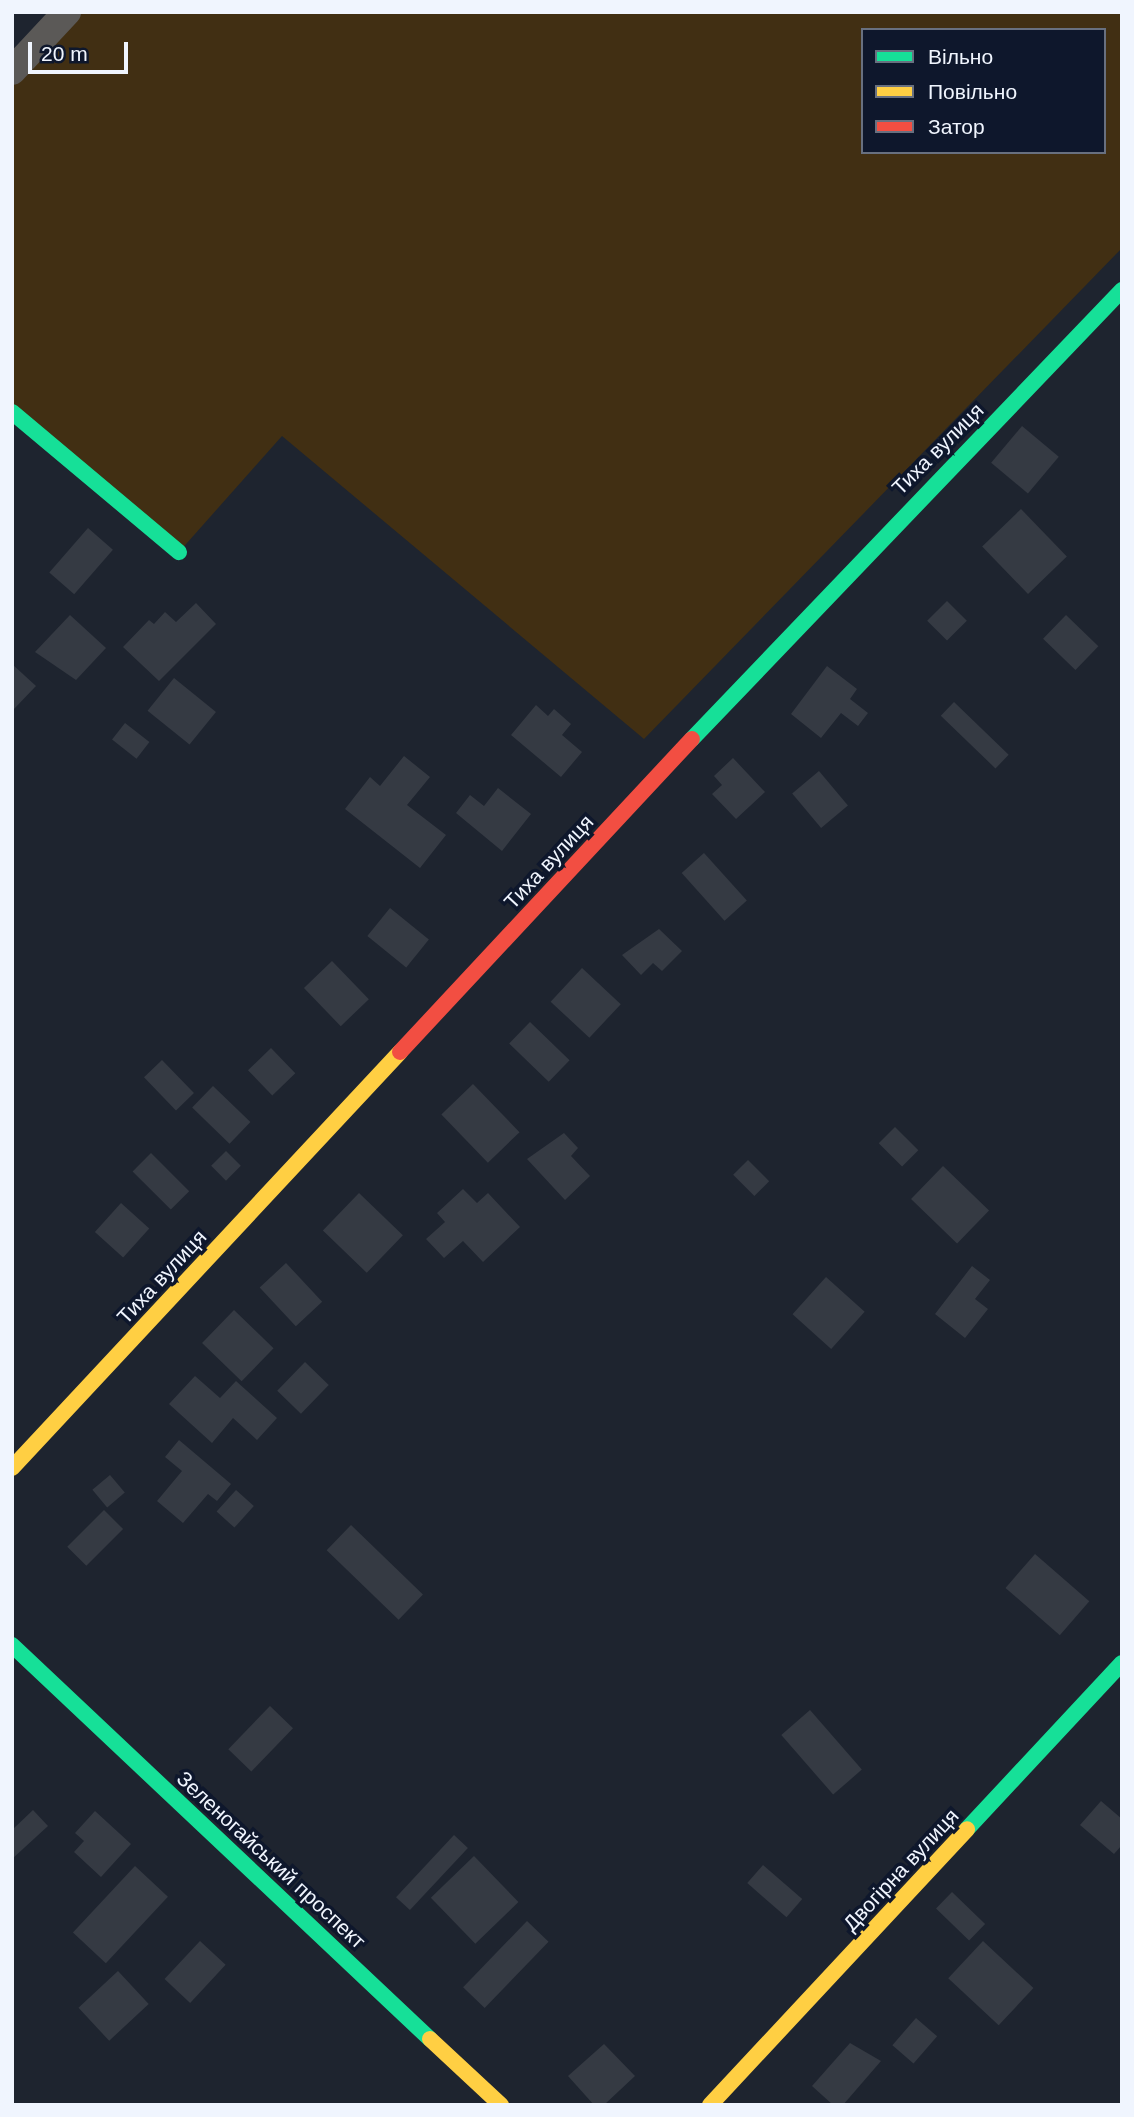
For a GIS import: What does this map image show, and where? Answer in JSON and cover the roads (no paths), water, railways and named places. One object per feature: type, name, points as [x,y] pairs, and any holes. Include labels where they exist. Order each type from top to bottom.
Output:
[{"type":"street","points":[[12,71],[67,12]]},
{"type":"street","name":"Тиха вулиця","points":[[12,1468],[886,531],[1122,290]]},
{"type":"street","points":[[12,412],[178,552]]},
{"type":"street","name":"Зеленогайський проспект","points":[[12,1645],[501,2105]]},
{"type":"street","name":"Двогірна вулиця","points":[[710,2105],[1122,1663]]}]
